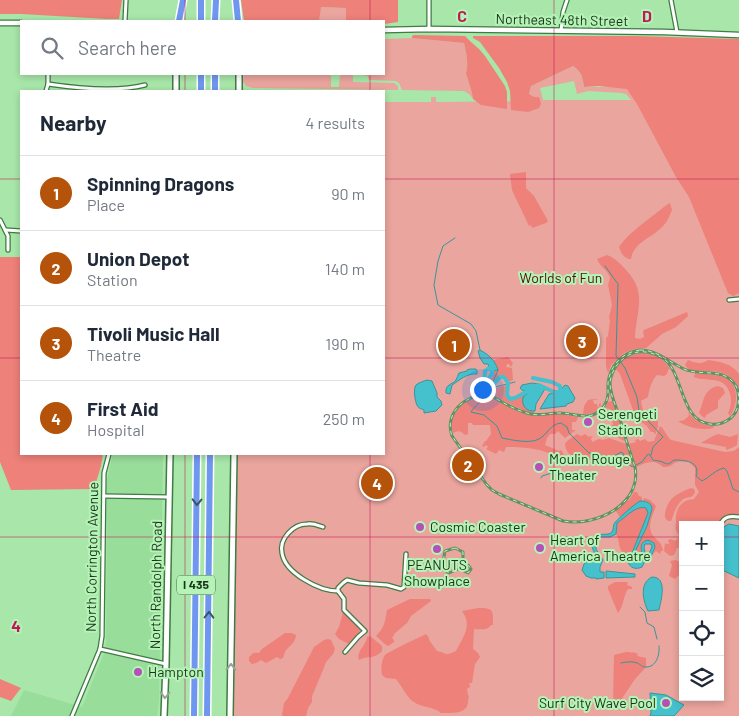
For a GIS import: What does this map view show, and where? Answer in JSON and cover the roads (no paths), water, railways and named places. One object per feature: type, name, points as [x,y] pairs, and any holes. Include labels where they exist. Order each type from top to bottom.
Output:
[{"type":"highway","points":[[179,20],[183,0]]},
{"type":"highway","points":[[201,0],[201,18]]},
{"type":"highway","points":[[216,0],[216,18]]},
{"type":"highway","points":[[236,0],[238,20]]},
{"type":"highway","points":[[201,75],[201,90]]},
{"type":"highway","points":[[215,75],[215,90]]},
{"type":"highway","name":"I 435","points":[[194,716],[197,455]]},
{"type":"highway","name":"I 435","points":[[207,716],[210,455]]},
{"type":"main road","points":[[176,75],[176,90]]},
{"type":"main road","points":[[239,90],[240,75]]},
{"type":"main road","name":"North Randolph Road","points":[[164,716],[170,455]]},
{"type":"main road","points":[[230,716],[234,455]]},
{"type":"street","points":[[125,20],[126,0]]},
{"type":"street","points":[[429,0],[429,30]]},
{"type":"street","points":[[561,31],[563,12],[568,0]]},
{"type":"street","points":[[671,0],[677,33]]},
{"type":"street","points":[[0,23],[20,23]]},
{"type":"street","name":"Northeast 48th Street","points":[[385,30],[739,35]]},
{"type":"street","points":[[46,90],[48,75]]},
{"type":"street","points":[[48,84],[85,88],[133,88],[145,85]]},
{"type":"street","points":[[0,220],[8,236],[8,250]]},
{"type":"street","points":[[6,230],[20,230]]},
{"type":"street","points":[[729,300],[739,298]]},
{"type":"street","name":"North Corrington Avenue","points":[[72,716],[100,648],[102,636],[104,473],[109,455]]},
{"type":"street","points":[[104,496],[169,497]]},
{"type":"street","points":[[722,521],[727,517],[739,517]]},
{"type":"street","points":[[322,527],[310,524],[297,526],[285,537],[282,554],[285,561],[300,578],[323,589],[338,591],[344,599],[344,610],[365,631],[345,652]]},
{"type":"street","points":[[338,591],[338,588],[347,580],[387,585],[401,589],[404,587],[406,554]]},
{"type":"street","points":[[100,648],[166,664]]},
{"type":"water","points":[[480,350],[491,358],[498,370],[487,369],[489,367],[488,364],[484,364],[480,358],[478,351]]},
{"type":"water","points":[[476,369],[477,374],[461,379],[452,385],[450,394],[446,393],[447,388],[456,380],[459,373]]},
{"type":"water","points":[[427,380],[432,381],[437,397],[442,405],[436,411],[424,413],[424,410],[419,408],[416,403],[415,387],[417,384]]},
{"type":"water","points":[[538,384],[545,389],[536,404],[535,411],[529,411],[524,406],[523,397],[529,390],[523,391],[520,388],[522,385]]},
{"type":"water","points":[[565,385],[568,386],[575,398],[573,402],[566,406],[540,409],[549,394],[558,393]]},
{"type":"water","points":[[640,501],[651,505],[652,509],[633,560],[636,563],[642,561],[641,546],[644,541],[648,540],[654,543],[655,547],[650,559],[647,558],[652,547],[651,544],[645,544],[646,559],[642,567],[634,568],[628,562],[648,513],[646,508],[639,508],[617,523],[616,534],[610,537],[601,537],[596,543],[596,548],[603,560],[600,572],[604,572],[604,578],[596,579],[586,576],[582,570],[584,564],[589,560],[596,562],[599,560],[592,547],[595,538],[612,532],[615,522]]},
{"type":"water","points":[[729,524],[739,526],[739,578],[724,571],[725,526]]},
{"type":"water","points":[[606,571],[635,574],[635,577],[606,578]]},
{"type":"water","points":[[652,577],[660,581],[662,595],[659,610],[648,611],[643,592],[645,583]]},
{"type":"water","name":"Surf City Wave Pool","points":[[650,693],[666,695],[684,705],[674,716],[650,716]]},
{"type":"waterway","points":[[455,238],[443,246],[438,261],[434,285],[438,305],[471,324],[476,331],[480,350]]},
{"type":"waterway","points":[[605,266],[618,284],[616,356],[625,368],[637,397],[639,411],[663,437],[653,447],[651,455]]},
{"type":"waterway","points":[[491,388],[487,389],[484,385],[485,371],[489,368],[492,370],[492,374],[487,381],[488,385],[492,386],[500,377],[504,377],[508,383],[507,395],[510,399],[539,385],[554,392],[560,390],[560,386],[552,382],[533,378]]},
{"type":"waterway","points":[[498,370],[487,393],[471,412],[484,415],[497,426],[502,438],[521,441],[539,439],[554,425],[561,423],[567,427],[569,433],[589,453],[610,457],[621,452],[623,453],[624,460],[632,467],[642,462],[648,454],[653,460],[667,464],[674,460],[687,461],[694,464],[697,471],[696,476],[702,481],[724,468],[727,471],[733,489],[739,492]]},
{"type":"waterway","points":[[491,388],[515,382]]},
{"type":"waterway","points":[[541,478],[558,471]]},
{"type":"waterway","points":[[640,607],[645,612],[647,623],[654,627],[657,639]]},
{"type":"waterway","points":[[621,663],[633,662],[649,667],[655,663],[658,657],[659,646]]},
{"type":"railway","points":[[640,350],[652,352],[657,354],[684,369],[725,376],[737,388],[739,398],[736,412],[732,417],[721,423],[712,424],[700,421],[693,415],[675,375],[664,359],[653,353],[644,352],[635,353],[623,359],[616,366],[612,374],[610,387],[635,467],[635,480],[631,492],[624,502],[614,511],[602,517],[576,522],[563,521],[499,494],[487,485],[452,436],[451,418],[455,411],[460,404],[476,397],[493,397],[531,414],[564,413],[582,416],[594,415],[607,401],[609,377],[614,366],[622,357],[640,350]]},
{"type":"railway","points":[[455,548],[463,552],[463,562],[471,569],[468,573],[460,569],[449,573],[442,568],[445,551],[455,548]]},
{"type":"place","name":"Tivoli Music Hall","points":[[582,341]]},
{"type":"place","name":"Spinning Dragons","points":[[454,345]]},
{"type":"place","name":"Serengeti Station","points":[[588,422]]},
{"type":"place","name":"Union Depot","points":[[468,465]]},
{"type":"place","name":"Moulin Rouge Theater","points":[[539,467]]},
{"type":"place","name":"First Aid","points":[[377,483]]},
{"type":"place","name":"Cosmic Coaster","points":[[420,527]]},
{"type":"place","name":"Heart of America Theatre","points":[[540,548]]},
{"type":"place","name":"PEANUTS Showplace","points":[[437,549]]},
{"type":"place","name":"Hampton","points":[[138,672]]},
{"type":"place","name":"Surf City Wave Pool","points":[[666,703]]},
{"type":"park label","name":"Worlds of Fun","points":[[561,278]]}]
